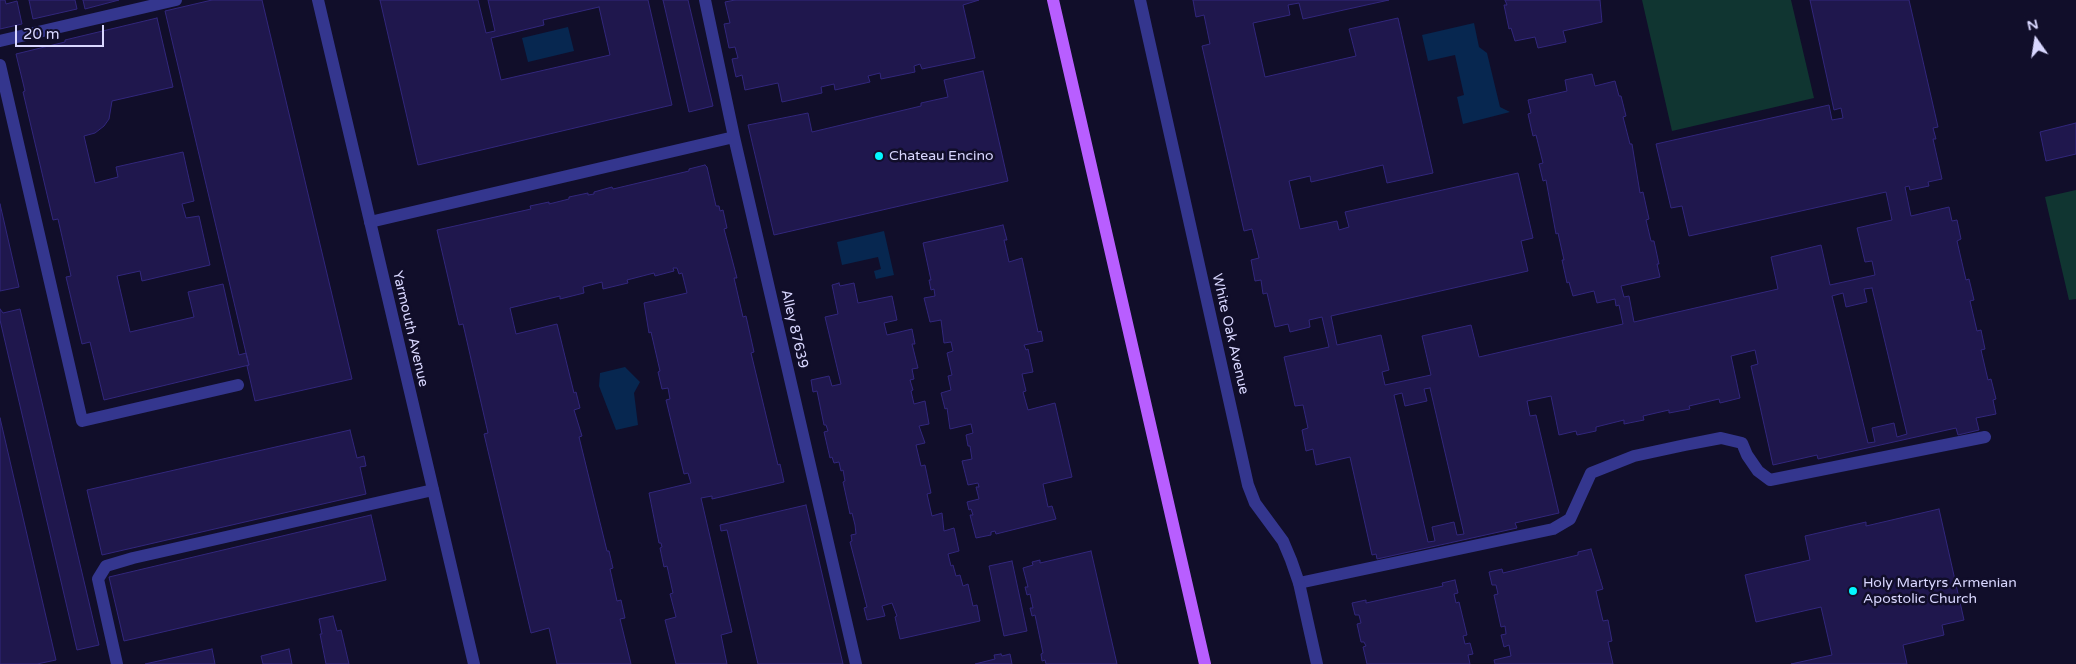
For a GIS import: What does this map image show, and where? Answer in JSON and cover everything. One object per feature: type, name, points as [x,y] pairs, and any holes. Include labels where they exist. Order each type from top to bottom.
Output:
[{"type":"main road","points":[[1053,0],[1205,664]]},
{"type":"street","points":[[0,41],[176,0]]},
{"type":"street","name":"Yarmouth Avenue","points":[[318,0],[474,664]]},
{"type":"street","name":"Alley 87639","points":[[705,0],[734,137],[856,664]]},
{"type":"street","name":"White Oak Avenue","points":[[1140,0],[1248,485],[1255,503],[1283,541],[1299,583],[1317,664]]},
{"type":"street","points":[[0,65],[82,421],[238,385]]},
{"type":"street","points":[[370,222],[734,137]]},
{"type":"street","points":[[1299,583],[1553,529],[1570,519],[1591,473],[1634,456],[1685,445],[1721,438],[1742,443],[1747,455],[1758,471],[1770,480],[1985,437]]},
{"type":"street","points":[[117,664],[98,578],[106,566],[133,558],[433,490]]},
{"type":"green space","points":[[1642,0],[1791,0],[1814,98],[1672,131]]},
{"type":"green space","points":[[2076,190],[2076,299],[2069,300],[2045,197]]},
{"type":"water","points":[[1474,23],[1479,47],[1487,53],[1500,107],[1510,112],[1463,124],[1457,97],[1464,95],[1455,55],[1428,61],[1422,35]]},
{"type":"water","points":[[568,27],[574,51],[528,62],[522,38]]},
{"type":"water","points":[[884,231],[894,275],[876,279],[874,271],[881,269],[878,257],[842,265],[837,242]]},
{"type":"water","points":[[625,367],[640,382],[634,393],[638,425],[616,430],[599,386],[600,373]]},
{"type":"building","points":[[0,0],[5,0],[6,4],[17,1],[22,24],[0,29]]},
{"type":"building","points":[[29,0],[75,0],[77,9],[33,19]]},
{"type":"building","points":[[83,0],[119,0],[85,9]]},
{"type":"building","points":[[212,0],[262,0],[352,379],[255,401],[247,366],[249,365],[165,11]]},
{"type":"building","points":[[380,0],[478,0],[486,33],[495,31],[488,0],[648,0],[672,105],[418,165]],"holes":[[[599,7],[610,55],[501,80],[491,38],[544,25],[543,20]]]},
{"type":"building","points":[[663,0],[688,0],[713,106],[689,112]]},
{"type":"building","points":[[735,0],[979,0],[963,5],[975,58],[922,69],[920,64],[914,66],[915,72],[881,79],[880,73],[868,76],[870,82],[835,90],[834,84],[821,87],[822,93],[782,102],[778,83],[745,90],[742,75],[736,77],[732,59],[738,58],[735,47],[729,48],[724,24],[730,23],[725,2]]},
{"type":"building","points":[[1193,0],[1389,0],[1303,19],[1299,3],[1288,5],[1290,15],[1253,23],[1265,77],[1356,56],[1349,29],[1398,18],[1433,173],[1387,183],[1383,165],[1311,182],[1310,176],[1289,181],[1300,229],[1337,221],[1339,230],[1349,227],[1345,212],[1518,173],[1533,238],[1521,241],[1528,271],[1331,316],[1337,345],[1381,335],[1389,370],[1382,372],[1385,385],[1431,375],[1422,336],[1471,325],[1479,357],[1623,324],[1619,305],[1616,306],[1615,299],[1597,303],[1594,291],[1573,296],[1569,282],[1567,283],[1562,260],[1564,260],[1558,233],[1556,234],[1546,180],[1543,181],[1539,164],[1543,163],[1536,135],[1533,136],[1528,114],[1531,113],[1528,100],[1567,91],[1565,80],[1592,74],[1595,86],[1615,81],[1619,96],[1621,96],[1626,116],[1623,117],[1630,144],[1632,144],[1640,193],[1643,192],[1649,219],[1646,220],[1651,241],[1654,241],[1660,277],[1621,286],[1624,297],[1629,296],[1634,322],[1778,289],[1771,257],[1821,245],[1830,285],[1875,275],[1872,261],[1865,262],[1857,228],[1892,220],[1886,192],[1689,236],[1682,206],[1671,208],[1656,144],[1829,105],[1832,120],[1843,118],[1841,108],[1834,110],[1810,0],[1909,0],[1938,127],[1933,128],[1936,139],[1933,139],[1942,179],[1928,182],[1929,186],[1910,190],[1909,186],[1905,187],[1911,216],[1949,207],[1952,221],[1957,220],[1961,239],[1957,241],[1966,280],[1969,279],[1974,300],[1970,301],[1977,331],[1981,330],[1985,349],[1981,350],[1988,380],[1991,379],[1996,399],[1993,400],[1996,414],[1976,418],[1979,430],[1958,435],[1956,428],[1818,459],[1817,455],[1773,465],[1751,366],[1758,364],[1755,350],[1731,356],[1740,398],[1720,403],[1719,399],[1689,406],[1690,409],[1669,413],[1669,410],[1643,416],[1644,420],[1624,424],[1624,420],[1596,427],[1596,431],[1577,435],[1576,431],[1559,435],[1551,396],[1527,401],[1530,416],[1536,415],[1559,513],[1515,523],[1517,528],[1377,559],[1376,554],[1372,555],[1350,457],[1316,465],[1313,449],[1306,451],[1302,430],[1308,428],[1303,405],[1295,406],[1284,357],[1329,347],[1322,317],[1309,320],[1310,327],[1290,332],[1288,324],[1275,327],[1267,293],[1263,294],[1261,280],[1255,281],[1251,260],[1259,258],[1252,229],[1244,231],[1202,46],[1210,44],[1204,15],[1196,17]],"holes":[[[1872,288],[1907,434],[1897,437],[1894,423],[1872,428],[1875,442],[1868,443],[1832,296],[1843,293],[1846,307],[1867,302],[1864,289]],[[1430,388],[1464,534],[1457,535],[1454,522],[1432,527],[1435,541],[1428,542],[1394,395],[1402,393],[1405,406],[1427,401],[1424,389]]]},
{"type":"building","points":[[1505,0],[1600,0],[1602,22],[1563,31],[1566,42],[1538,48],[1535,37],[1515,41],[1511,28],[1509,29],[1504,5],[1507,5]]},
{"type":"building","points":[[157,18],[173,87],[112,101],[109,119],[104,126],[95,133],[84,136],[95,183],[118,177],[116,167],[183,152],[194,201],[182,204],[186,218],[199,216],[210,265],[142,281],[140,271],[117,276],[130,332],[194,317],[188,292],[223,284],[239,355],[246,353],[249,365],[104,400],[90,342],[82,344],[66,277],[71,276],[58,219],[53,220],[16,54]]},
{"type":"building","name":"Chateau Encino","points":[[983,71],[1008,181],[774,235],[748,125],[808,113],[812,132],[921,106],[921,103],[948,97],[944,80]]},
{"type":"building","points":[[2076,123],[2076,154],[2046,161],[2040,132]]},
{"type":"building","points":[[705,165],[716,206],[719,206],[720,211],[723,210],[727,228],[724,229],[737,278],[734,278],[743,317],[746,316],[754,352],[751,353],[778,465],[780,464],[784,482],[712,499],[712,496],[701,498],[732,632],[721,635],[727,664],[676,664],[665,620],[676,617],[670,594],[673,593],[667,566],[664,567],[660,548],[662,547],[661,543],[659,543],[649,493],[691,483],[688,473],[684,474],[666,400],[670,399],[668,388],[662,389],[658,372],[660,371],[651,332],[649,333],[644,303],[687,293],[682,273],[679,274],[677,268],[673,268],[674,271],[655,276],[654,273],[627,280],[628,283],[603,289],[602,282],[583,287],[584,293],[560,299],[560,296],[510,308],[516,334],[557,324],[574,393],[576,392],[580,408],[574,410],[582,436],[579,437],[607,551],[609,551],[613,568],[610,569],[617,601],[621,600],[625,618],[620,619],[631,664],[557,664],[549,628],[531,633],[484,434],[488,433],[463,324],[459,325],[437,230],[531,209],[530,206],[549,202],[549,204],[569,199],[569,197],[588,193],[588,195],[594,194],[594,192],[612,187],[613,189],[689,171],[689,169]]},
{"type":"building","points":[[0,204],[19,287],[0,291]]},
{"type":"building","points":[[1003,225],[1007,240],[1004,240],[1009,262],[1022,258],[1038,332],[1041,331],[1043,341],[1024,345],[1026,350],[1028,349],[1033,372],[1022,374],[1026,391],[1023,392],[1028,410],[1055,403],[1072,477],[1043,484],[1048,507],[1052,506],[1056,519],[996,534],[995,531],[991,532],[991,535],[976,538],[970,515],[973,515],[971,509],[969,510],[967,502],[979,499],[976,487],[979,487],[978,483],[968,485],[962,461],[972,459],[966,435],[973,433],[971,424],[950,429],[947,408],[945,409],[941,393],[951,390],[948,376],[952,375],[947,353],[953,351],[951,342],[944,343],[941,320],[930,322],[924,298],[935,296],[934,289],[931,290],[929,280],[931,280],[923,243]]},
{"type":"building","points":[[839,283],[840,286],[854,283],[858,303],[892,296],[897,320],[884,323],[887,335],[912,329],[915,344],[912,344],[918,368],[912,369],[914,379],[910,380],[913,390],[911,391],[914,404],[925,401],[929,424],[919,426],[925,443],[916,445],[921,466],[925,465],[931,493],[927,494],[932,516],[942,513],[944,531],[954,528],[959,551],[948,554],[951,566],[953,565],[956,576],[960,575],[963,586],[968,584],[973,606],[977,605],[980,621],[900,639],[895,617],[897,616],[892,603],[882,606],[885,616],[867,620],[864,608],[867,607],[850,542],[852,541],[851,535],[856,534],[843,482],[845,481],[843,470],[841,471],[839,462],[834,463],[832,457],[830,458],[824,432],[828,431],[826,425],[824,425],[817,391],[813,392],[811,380],[829,376],[832,386],[841,384],[825,317],[838,314],[832,285]]},
{"type":"building","points":[[0,309],[3,313],[20,309],[99,645],[77,650],[0,320]]},
{"type":"building","points":[[0,418],[56,660],[37,664],[0,664]]},
{"type":"building","points":[[350,430],[357,458],[364,456],[366,466],[360,467],[366,494],[102,555],[87,490]]},
{"type":"building","points":[[806,505],[843,664],[758,664],[727,530],[721,531],[720,525]]},
{"type":"building","name":"Holy Martyrs Armenian Apostolic Church","points":[[1939,509],[1964,620],[1942,625],[1944,635],[1903,645],[1907,664],[1791,664],[1832,655],[1821,607],[1756,622],[1745,575],[1810,560],[1805,536],[1866,522],[1866,526]]},
{"type":"building","points":[[371,515],[386,580],[124,641],[109,577]]},
{"type":"building","points":[[1591,549],[1603,589],[1596,591],[1603,621],[1608,620],[1612,641],[1608,642],[1613,664],[1495,664],[1494,660],[1511,656],[1509,645],[1504,647],[1501,635],[1506,634],[1505,626],[1501,627],[1494,595],[1498,594],[1496,585],[1492,585],[1489,572],[1502,569],[1503,573],[1578,555],[1578,552]]},
{"type":"building","points":[[1091,551],[1117,664],[1046,664],[1045,660],[1042,661],[1041,654],[1043,653],[1035,615],[1032,616],[1030,608],[1033,608],[1030,594],[1027,595],[1025,587],[1028,587],[1023,568],[1033,565],[1032,562],[1040,560],[1040,563]]},
{"type":"building","points":[[1012,561],[1027,631],[1004,636],[989,566]]},
{"type":"building","points":[[1455,580],[1458,593],[1454,594],[1456,603],[1459,602],[1467,635],[1463,636],[1465,644],[1470,643],[1473,654],[1468,655],[1470,664],[1367,664],[1363,647],[1366,646],[1364,642],[1361,642],[1357,624],[1361,623],[1359,615],[1355,615],[1352,603],[1366,600],[1366,603],[1443,586],[1442,583]]},
{"type":"building","points":[[333,616],[337,631],[341,630],[349,664],[326,664],[319,619]]},
{"type":"building","points":[[212,649],[215,664],[145,664]]},
{"type":"building","points":[[289,649],[292,664],[263,664],[261,656]]},
{"type":"building","points":[[1001,654],[1002,656],[1010,654],[1012,664],[975,664],[995,659],[994,655]]},
{"type":"place","name":"Chateau Encino","points":[[879,156]]},
{"type":"place","name":"Holy Martyrs Armenian Apostolic Church","points":[[1853,591]]}]
